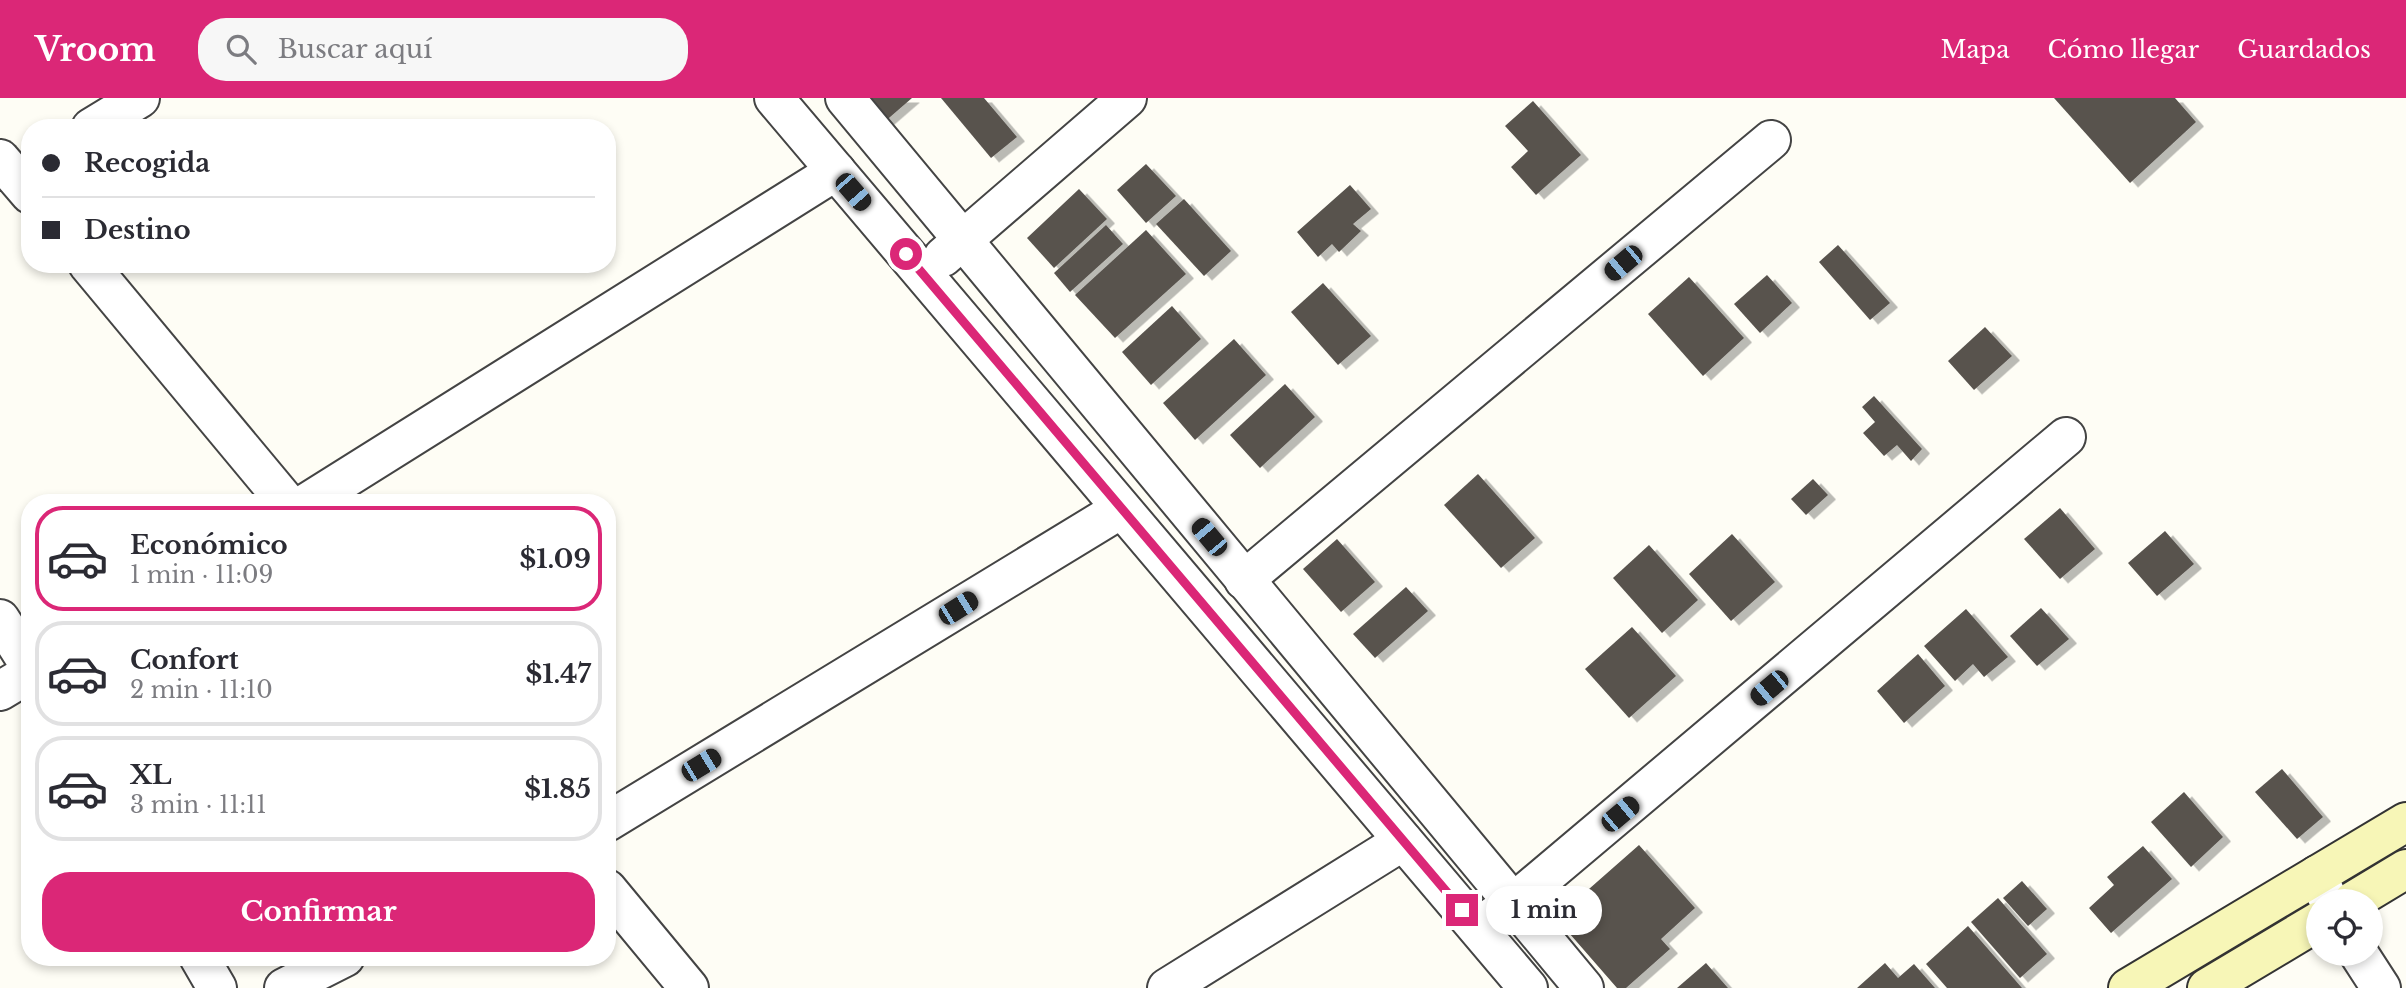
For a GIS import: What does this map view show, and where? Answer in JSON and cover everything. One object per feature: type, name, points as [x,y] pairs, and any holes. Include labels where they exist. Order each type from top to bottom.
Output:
[{"type":"street","points":[[106,119],[140,98]]},
{"type":"street","points":[[774,98],[1528,988]]},
{"type":"street","points":[[845,98],[1584,988]]},
{"type":"street","points":[[923,274],[1127,98]]},
{"type":"street","points":[[1244,580],[1771,140]]},
{"type":"street","points":[[321,494],[836,171]]},
{"type":"street","points":[[95,273],[279,494]]},
{"type":"street","points":[[1476,928],[1513,903],[2066,437]]},
{"type":"street","points":[[616,817],[1121,509]]},
{"type":"street","points":[[0,619],[21,652]]},
{"type":"street","points":[[0,691],[21,678]]},
{"type":"street","points":[[2127,988],[2323,888],[2406,822]]},
{"type":"street","points":[[1167,988],[1403,841]]},
{"type":"street","points":[[2373,889],[2406,869]]},
{"type":"street","points":[[616,900],[690,988]]},
{"type":"street","points":[[2207,988],[2306,930]]},
{"type":"street","points":[[204,966],[217,988]]},
{"type":"street","points":[[284,988],[327,966]]},
{"type":"street","points":[[2367,966],[2381,988]]},
{"type":"building","points":[[860,98],[912,98],[882,124]]},
{"type":"building","points":[[941,98],[984,98],[1017,137],[991,158]]},
{"type":"building","points":[[2054,98],[2175,98],[2196,122],[2130,183]]},
{"type":"building","points":[[1533,101],[1581,155],[1536,195],[1511,167],[1528,151],[1505,126]]},
{"type":"building","points":[[1146,164],[1176,196],[1146,223],[1117,190]]},
{"type":"building","points":[[1350,185],[1371,209],[1353,224],[1361,231],[1339,252],[1332,244],[1318,257],[1297,232]]},
{"type":"building","points":[[1079,189],[1107,219],[1054,268],[1027,238]]},
{"type":"building","points":[[1184,199],[1231,251],[1204,276],[1156,224]]},
{"type":"building","points":[[1106,225],[1123,244],[1070,292],[1054,273]]},
{"type":"building","points":[[1146,230],[1186,274],[1115,338],[1075,295]]},
{"type":"building","points":[[1838,245],[1890,303],[1870,320],[1819,262]]},
{"type":"building","points":[[1767,275],[1792,303],[1760,333],[1734,304]]},
{"type":"building","points":[[1689,277],[1744,338],[1703,376],[1648,314]]},
{"type":"building","points":[[1323,283],[1371,336],[1338,365],[1291,312]]},
{"type":"building","points":[[1172,306],[1201,339],[1151,385],[1122,352]]},
{"type":"building","points":[[1985,327],[2012,356],[1974,390],[1948,361]]},
{"type":"building","points":[[1234,339],[1266,375],[1195,440],[1163,403]]},
{"type":"building","points":[[1285,384],[1315,417],[1260,468],[1230,435]]},
{"type":"building","points":[[1874,396],[1922,449],[1911,461],[1897,445],[1884,456],[1863,433],[1875,422],[1862,407]]},
{"type":"building","points":[[1478,474],[1535,538],[1501,568],[1444,505]]},
{"type":"building","points":[[1813,479],[1828,495],[1806,515],[1791,499]]},
{"type":"building","points":[[2060,508],[2095,549],[2060,579],[2024,539]]},
{"type":"building","points":[[2165,531],[2194,564],[2157,596],[2128,563]]},
{"type":"building","points":[[1732,534],[1775,582],[1731,621],[1689,574]]},
{"type":"building","points":[[1337,539],[1375,582],[1341,612],[1303,569]]},
{"type":"building","points":[[1649,545],[1698,600],[1662,633],[1613,578]]},
{"type":"building","points":[[1406,587],[1428,611],[1375,658],[1353,634]]},
{"type":"building","points":[[2041,608],[2069,639],[2037,666],[2010,636]]},
{"type":"building","points":[[1966,609],[2008,657],[1984,677],[1973,664],[1955,681],[1924,646]]},
{"type":"building","points":[[1632,627],[1676,676],[1629,718],[1585,669]]},
{"type":"building","points":[[1918,654],[1945,686],[1904,723],[1877,691]]},
{"type":"building","points":[[2282,769],[2323,817],[2297,839],[2255,792]]},
{"type":"building","points":[[2184,792],[2223,837],[2191,867],[2151,822]]},
{"type":"building","points":[[1639,845],[1695,908],[1661,939],[1670,949],[1626,988],[1617,988],[1556,918]]},
{"type":"building","points":[[2143,846],[2172,879],[2111,933],[2089,908],[2114,885],[2107,877]]},
{"type":"building","points":[[2022,881],[2047,909],[2028,926],[2003,898]]},
{"type":"building","points":[[1998,898],[2047,954],[2020,978],[1971,922]]},
{"type":"building","points":[[1968,926],[2022,988],[1947,988],[1926,964]]},
{"type":"building","points":[[1706,963],[1728,988],[1677,988]]},
{"type":"building","points":[[1885,963],[1898,978],[1914,964],[1935,988],[1857,988]]},
{"type":"route","points":[[906,254],[1462,910]]}]
